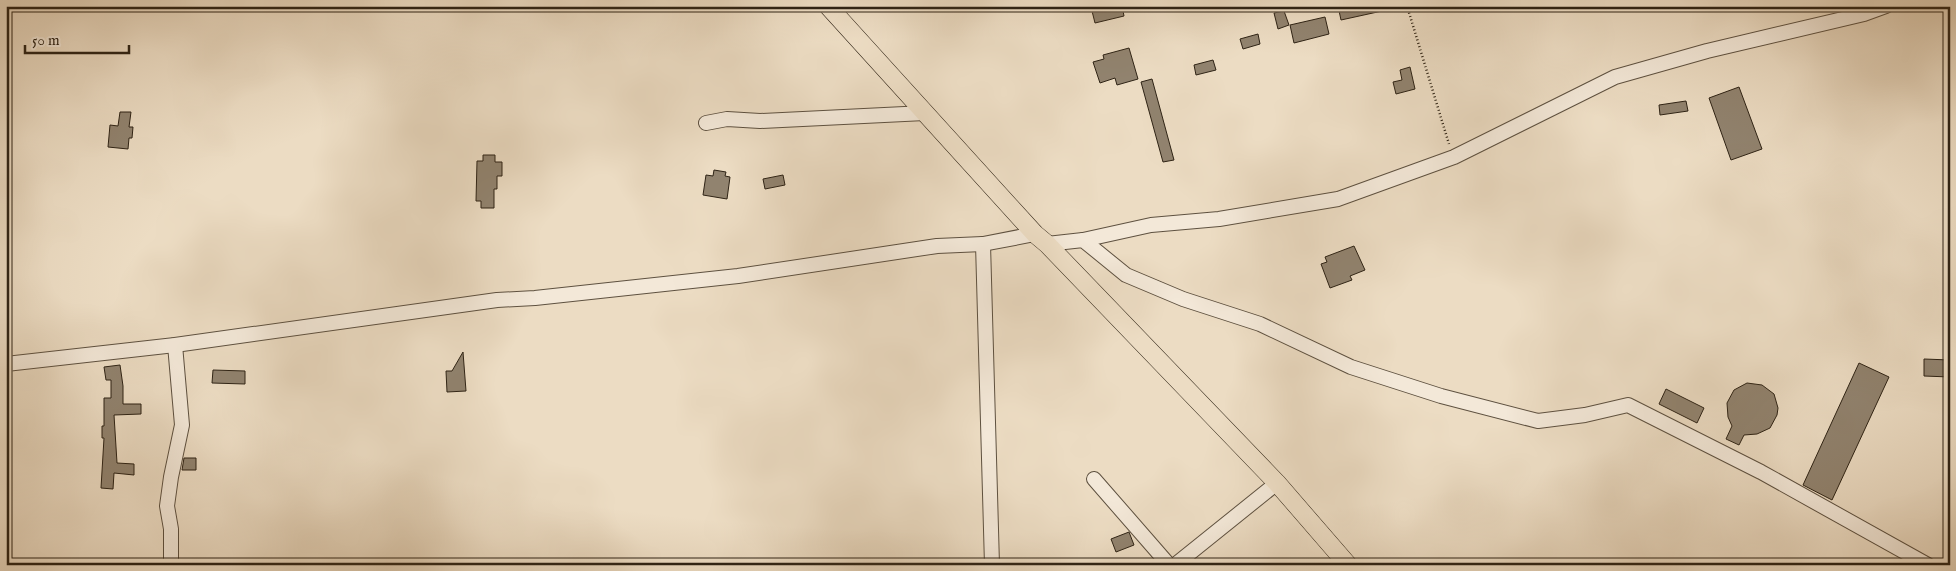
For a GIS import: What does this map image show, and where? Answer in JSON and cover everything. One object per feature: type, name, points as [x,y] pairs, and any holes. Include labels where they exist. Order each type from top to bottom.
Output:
[{"type":"main road","points":[[828,6],[1041,239],[1278,483],[1348,565]]},
{"type":"street","points":[[6,364],[175,345],[497,300],[535,298],[738,276],[937,246],[1041,239],[1084,240],[1151,225],[1219,219],[1338,199],[1454,157],[1615,77],[1707,51],[1864,14],[1886,6]]},
{"type":"street","points":[[706,124],[727,119],[760,120],[925,113]]},
{"type":"street","points":[[1084,240],[1126,275],[1183,299],[1260,324],[1352,367],[1441,396],[1538,421],[1585,415],[1628,404],[1761,472],[1928,565]]},
{"type":"street","points":[[983,244],[992,565]]},
{"type":"street","points":[[172,565],[168,506],[171,477],[182,425],[175,345]]},
{"type":"street","points":[[1094,479],[1169,565]]},
{"type":"street","points":[[1176,565],[1278,483]]},
{"type":"path","points":[[1407,6],[1454,157]]},
{"type":"building","points":[[1112,6],[1122,6],[1124,16],[1095,23],[1092,11]]},
{"type":"building","points":[[1338,6],[1382,6],[1382,11],[1341,20]]},
{"type":"building","points":[[1284,11],[1289,25],[1278,29],[1274,13]]},
{"type":"building","points":[[1325,17],[1329,34],[1294,43],[1290,25]]},
{"type":"building","points":[[1258,34],[1260,44],[1243,49],[1240,39]]},
{"type":"building","points":[[1129,48],[1138,79],[1117,85],[1115,78],[1100,83],[1093,62],[1104,59],[1103,55]]},
{"type":"building","points":[[1213,60],[1216,70],[1196,75],[1194,65]]},
{"type":"building","points":[[1410,67],[1415,89],[1396,94],[1393,82],[1402,80],[1400,70]]},
{"type":"building","points":[[1152,79],[1174,160],[1163,162],[1141,82]]},
{"type":"building","points":[[1739,87],[1762,149],[1731,160],[1709,98]]},
{"type":"building","points":[[1686,101],[1688,111],[1660,115],[1659,105]]},
{"type":"building","points":[[120,112],[131,112],[129,127],[133,127],[128,149],[108,147],[110,125],[118,126]]},
{"type":"building","points":[[483,155],[495,155],[495,162],[502,162],[502,176],[497,176],[497,189],[494,189],[494,208],[481,208],[481,201],[476,201],[477,161],[483,161]]},
{"type":"building","points":[[714,170],[726,172],[725,176],[730,177],[727,199],[703,195],[706,175],[713,176]]},
{"type":"building","points":[[783,175],[785,185],[765,189],[763,179]]},
{"type":"building","points":[[1354,246],[1365,270],[1350,276],[1352,280],[1330,288],[1321,264],[1327,262],[1325,257]]},
{"type":"building","points":[[463,352],[466,391],[447,392],[446,371],[452,371]]},
{"type":"building","points":[[1924,359],[1950,360],[1950,377],[1924,376]]},
{"type":"building","points":[[1859,363],[1889,377],[1832,500],[1803,485]]},
{"type":"building","points":[[120,365],[123,404],[141,404],[141,414],[114,415],[117,463],[134,464],[134,475],[114,473],[113,489],[101,488],[104,398],[111,398],[111,380],[106,380],[104,367]]},
{"type":"building","points":[[213,370],[245,371],[245,384],[212,383]]},
{"type":"building","points":[[1747,383],[1762,385],[1774,394],[1778,408],[1777,415],[1770,428],[1757,434],[1744,435],[1739,445],[1726,439],[1732,426],[1728,417],[1727,403],[1734,390]]},
{"type":"building","points":[[1666,389],[1704,408],[1697,423],[1659,404]]},
{"type":"building","points":[[184,458],[196,458],[196,470],[182,470]]},
{"type":"building","points":[[1129,532],[1134,545],[1116,552],[1111,539]]}]
